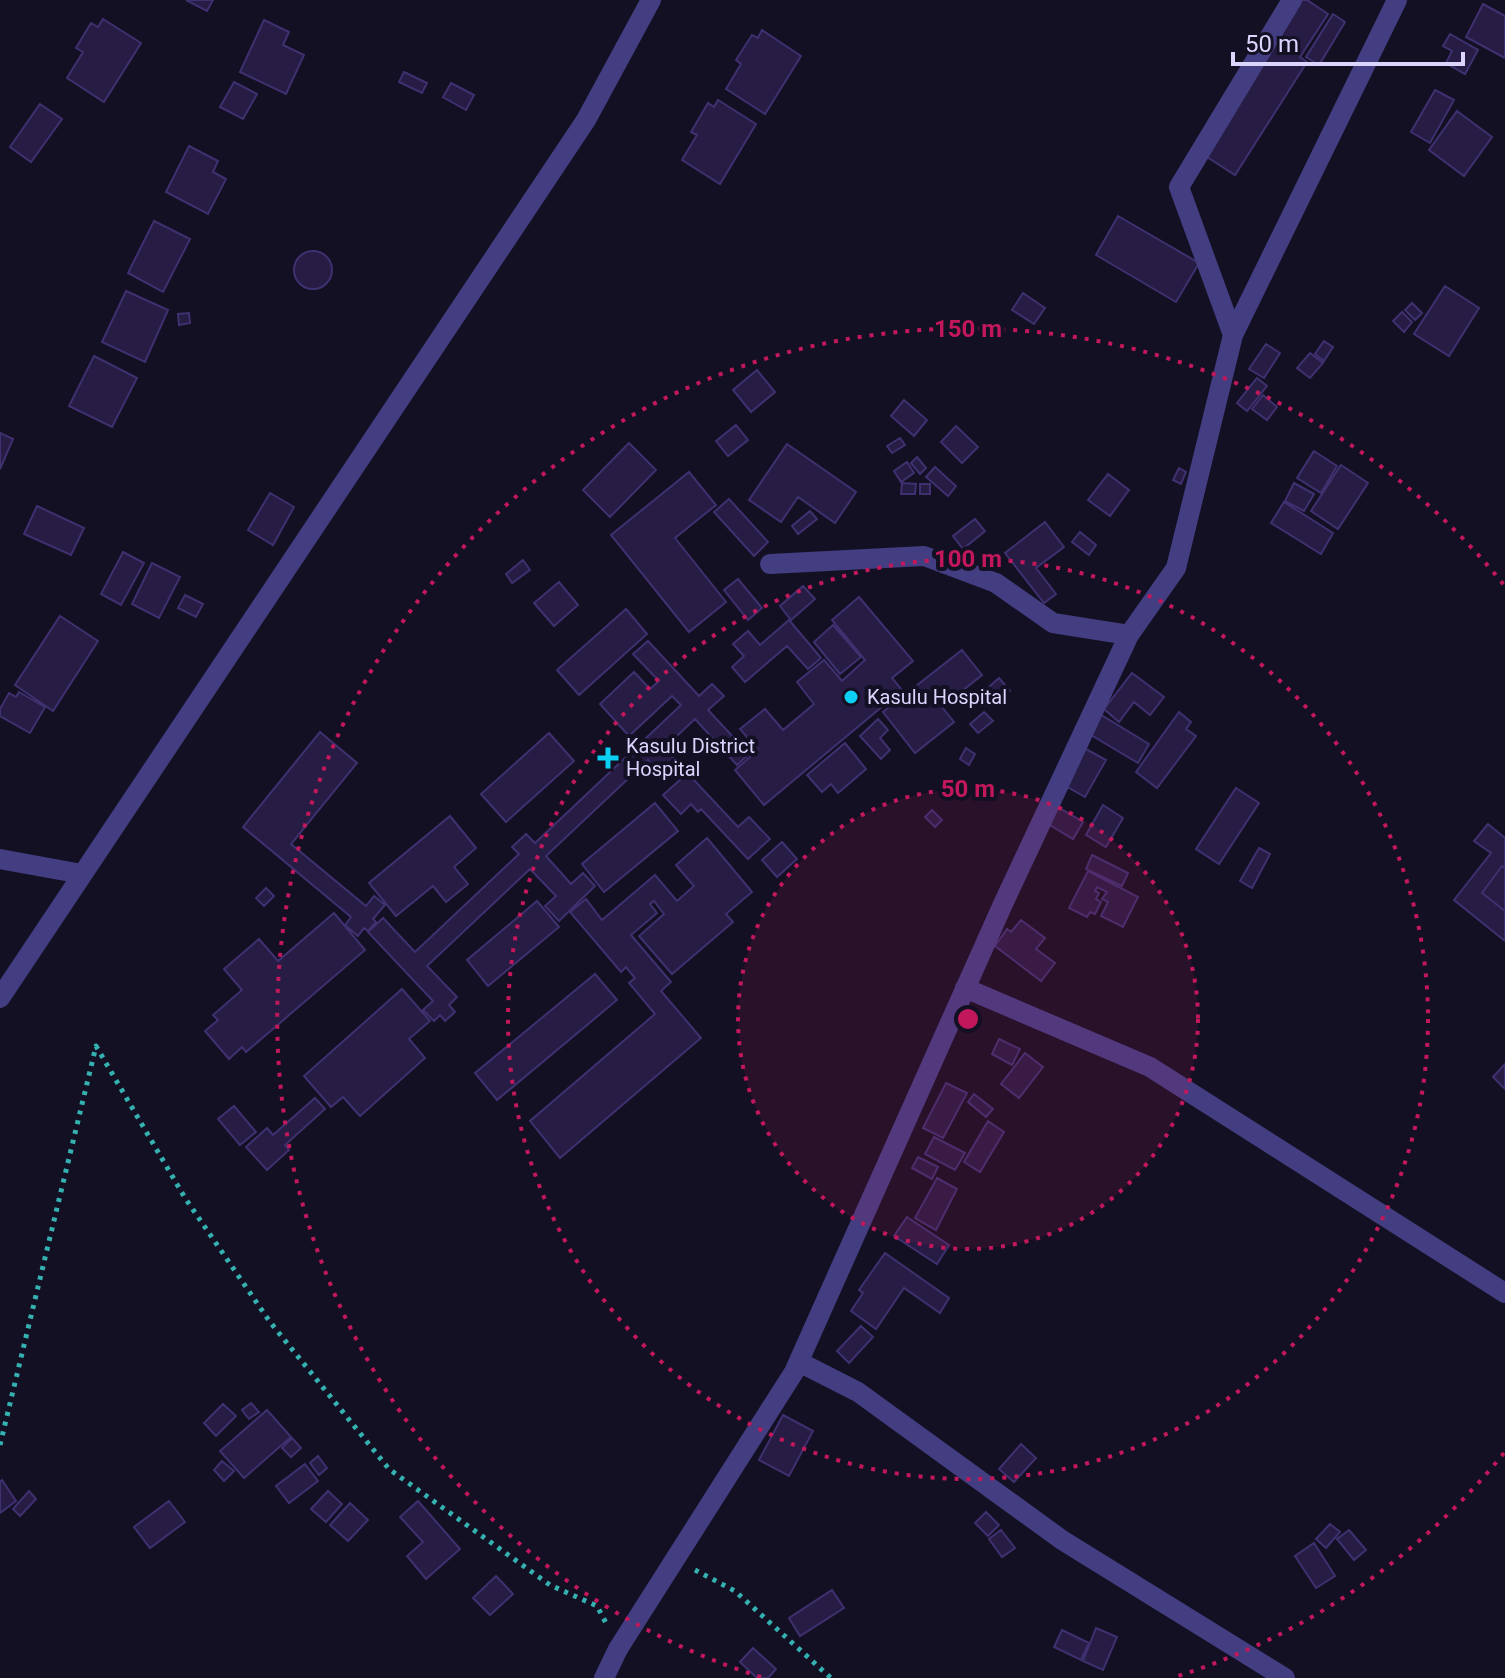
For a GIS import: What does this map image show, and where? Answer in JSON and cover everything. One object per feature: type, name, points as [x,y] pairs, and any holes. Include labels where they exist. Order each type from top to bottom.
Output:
[{"type":"street","points":[[0,998],[586,120],[651,0]]},
{"type":"street","points":[[1233,335],[1179,187],[1292,0]]},
{"type":"street","points":[[604,1678],[618,1649],[799,1362],[965,988],[1129,635],[1176,568],[1233,335],[1397,0]]},
{"type":"street","points":[[770,564],[924,556],[996,583],[1053,623],[1129,635]]},
{"type":"street","points":[[0,859],[82,874]]},
{"type":"street","points":[[965,988],[1150,1067],[1505,1293]]},
{"type":"street","points":[[799,1362],[858,1392],[1062,1540],[1285,1678]]},
{"type":"path","points":[[0,1445],[96,1046],[185,1198],[261,1310],[389,1469],[550,1585],[597,1606],[618,1649]]},
{"type":"path","points":[[676,1560],[735,1591],[831,1678]]},
{"type":"building","points":[[186,0],[213,0],[207,11]]},
{"type":"building","points":[[1302,0],[1328,14],[1300,57],[1307,62],[1235,175],[1204,155]]},
{"type":"building","points":[[1483,4],[1505,16],[1505,58],[1466,37]]},
{"type":"building","points":[[1333,14],[1345,22],[1319,65],[1306,57]]},
{"type":"building","points":[[103,19],[141,43],[104,102],[67,78],[83,52],[76,48],[91,23],[98,27]]},
{"type":"building","points":[[264,20],[289,32],[283,45],[304,55],[286,94],[240,72]]},
{"type":"building","points":[[762,30],[801,56],[765,114],[726,89],[741,64],[736,60],[752,35],[758,38]]},
{"type":"building","points":[[1450,34],[1478,50],[1465,74],[1446,63],[1452,51],[1443,46]]},
{"type":"building","points":[[404,72],[427,83],[422,93],[399,82]]},
{"type":"building","points":[[234,82],[257,94],[243,119],[220,107]]},
{"type":"building","points":[[451,83],[474,95],[466,110],[443,97]]},
{"type":"building","points":[[1435,90],[1454,100],[1430,143],[1411,132]]},
{"type":"building","points":[[718,100],[756,124],[720,184],[682,160],[697,135],[691,132],[708,103],[714,107]]},
{"type":"building","points":[[40,104],[62,119],[31,162],[10,147]]},
{"type":"building","points":[[1457,111],[1492,137],[1464,176],[1429,150]]},
{"type":"building","points":[[189,146],[218,161],[213,172],[226,179],[208,214],[166,192]]},
{"type":"building","points":[[1118,216],[1199,263],[1176,302],[1096,255]]},
{"type":"building","points":[[154,221],[190,239],[163,292],[128,273]]},
{"type":"building","points":[[313,251],[326,257],[332,270],[326,283],[313,289],[300,283],[294,270],[300,257]]},
{"type":"building","points":[[1445,286],[1479,308],[1449,356],[1414,334]]},
{"type":"building","points":[[126,291],[168,310],[145,362],[102,342]]},
{"type":"building","points":[[1023,293],[1045,308],[1034,324],[1012,310]]},
{"type":"building","points":[[1412,303],[1422,313],[1415,320],[1405,310]]},
{"type":"building","points":[[1402,312],[1412,322],[1404,332],[1393,321]]},
{"type":"building","points":[[189,313],[190,323],[179,325],[178,314]]},
{"type":"building","points":[[1324,341],[1333,347],[1324,361],[1315,354]]},
{"type":"building","points":[[1266,344],[1280,353],[1264,378],[1249,369]]},
{"type":"building","points":[[1310,353],[1323,363],[1310,378],[1297,368]]},
{"type":"building","points":[[94,356],[137,378],[112,427],[69,406]]},
{"type":"building","points":[[757,370],[775,392],[751,412],[733,390]]},
{"type":"building","points":[[1257,378],[1267,386],[1247,411],[1237,403]]},
{"type":"building","points":[[1263,395],[1277,407],[1267,420],[1252,409]]},
{"type":"building","points":[[904,400],[927,420],[914,436],[891,416]]},
{"type":"building","points":[[736,425],[748,440],[728,456],[716,441]]},
{"type":"building","points":[[956,426],[978,447],[962,463],[941,442]]},
{"type":"building","points":[[0,433],[13,439],[0,469]]},
{"type":"building","points":[[900,438],[905,445],[892,453],[887,446]]},
{"type":"building","points":[[629,443],[656,470],[610,517],[583,490]]},
{"type":"building","points":[[787,444],[856,492],[835,523],[798,497],[781,522],[749,500]]},
{"type":"building","points":[[1314,451],[1337,466],[1321,493],[1297,478]]},
{"type":"building","points":[[917,457],[926,468],[920,474],[911,463]]},
{"type":"building","points":[[907,462],[914,473],[901,482],[894,471]]},
{"type":"building","points":[[1341,465],[1368,483],[1338,529],[1311,511]]},
{"type":"building","points":[[935,467],[956,486],[948,496],[926,477]]},
{"type":"building","points":[[1179,468],[1186,472],[1181,484],[1173,480]]},
{"type":"building","points":[[689,472],[716,505],[675,538],[726,602],[689,632],[611,535]]},
{"type":"building","points":[[1108,474],[1129,490],[1110,516],[1088,500]]},
{"type":"building","points":[[902,483],[916,484],[915,494],[901,494]]},
{"type":"building","points":[[1294,483],[1314,494],[1304,511],[1285,501]]},
{"type":"building","points":[[920,484],[930,484],[930,494],[920,494]]},
{"type":"building","points":[[270,493],[294,507],[273,545],[248,530]]},
{"type":"building","points":[[729,499],[768,542],[754,556],[714,512]]},
{"type":"building","points":[[1284,502],[1333,533],[1321,554],[1271,523]]},
{"type":"building","points":[[37,506],[84,528],[71,555],[24,534]]},
{"type":"building","points":[[810,511],[817,519],[798,534],[792,526]]},
{"type":"building","points":[[975,519],[985,531],[963,549],[953,536]]},
{"type":"building","points":[[1045,522],[1064,547],[1036,568],[1056,594],[1044,603],[1005,553]]},
{"type":"building","points":[[1080,532],[1096,545],[1089,555],[1072,542]]},
{"type":"building","points":[[123,552],[144,563],[121,605],[101,594]]},
{"type":"building","points":[[523,560],[530,570],[512,583],[506,574]]},
{"type":"building","points":[[152,563],[180,577],[159,618],[132,604]]},
{"type":"building","points":[[738,579],[762,608],[748,620],[724,590]]},
{"type":"building","points":[[559,582],[578,605],[554,626],[534,603]]},
{"type":"building","points":[[803,586],[815,599],[791,620],[780,606]]},
{"type":"building","points":[[185,595],[203,604],[196,617],[178,608]]},
{"type":"building","name":"Kasulu Hospital","points":[[859,597],[913,661],[892,678],[902,690],[764,805],[735,770],[758,750],[740,729],[765,709],[783,730],[814,704],[797,682],[824,660],[842,681],[865,660],[832,620]]},
{"type":"building","points":[[626,609],[647,634],[579,695],[557,670]]},
{"type":"building","points":[[60,616],[98,641],[53,711],[15,685]]},
{"type":"building","points":[[789,620],[821,658],[808,669],[787,646],[745,682],[732,667],[744,656],[733,644],[748,631],[760,645]]},
{"type":"building","points":[[833,625],[861,657],[840,674],[814,642]]},
{"type":"building","points":[[648,641],[699,696],[712,684],[724,696],[708,710],[749,754],[737,765],[695,719],[664,748],[738,827],[749,817],[770,839],[748,859],[701,809],[698,812],[691,804],[681,814],[663,795],[681,779],[675,772],[666,780],[648,760],[546,856],[571,884],[583,873],[595,886],[559,921],[545,906],[556,896],[530,869],[427,966],[457,997],[449,1005],[455,1012],[445,1021],[440,1015],[434,1021],[423,1010],[433,1001],[368,932],[383,918],[415,952],[519,854],[512,847],[526,834],[535,843],[681,705],[672,696],[629,736],[600,704],[634,672],[650,689],[659,681],[633,654]]},
{"type":"building","points":[[962,650],[982,675],[942,707],[954,722],[915,753],[883,712]]},
{"type":"building","points":[[1132,673],[1164,697],[1150,715],[1134,702],[1119,722],[1104,709]]},
{"type":"building","points":[[999,678],[1010,691],[993,706],[982,693]]},
{"type":"building","points":[[19,692],[45,707],[30,733],[0,716],[0,709],[9,693],[16,697]]},
{"type":"building","points":[[984,712],[993,721],[978,733],[970,724]]},
{"type":"building","points":[[1179,712],[1191,722],[1186,729],[1196,736],[1157,788],[1136,772]]},
{"type":"building","points":[[1098,713],[1149,744],[1138,763],[1086,732]]},
{"type":"building","points":[[878,719],[888,730],[880,738],[890,750],[881,759],[860,736]]},
{"type":"building","points":[[320,732],[357,763],[291,844],[366,906],[374,896],[385,905],[373,919],[376,922],[368,931],[364,928],[358,936],[345,925],[351,917],[243,827]]},
{"type":"building","points":[[549,733],[574,761],[506,822],[481,794]]},
{"type":"building","points":[[845,743],[866,769],[838,793],[831,784],[822,792],[807,775]]},
{"type":"building","points":[[966,748],[975,754],[969,765],[960,759]]},
{"type":"building","points":[[1084,748],[1106,760],[1085,797],[1064,785]]},
{"type":"building","points":[[1236,788],[1259,803],[1219,864],[1196,849]]},
{"type":"building","points":[[655,803],[678,831],[604,892],[582,864]]},
{"type":"building","points":[[1103,805],[1123,818],[1106,847],[1086,835]]},
{"type":"building","points":[[1058,807],[1083,822],[1073,839],[1048,824]]},
{"type":"building","points":[[932,810],[942,820],[935,827],[925,817]]},
{"type":"building","points":[[450,816],[476,848],[454,867],[468,884],[446,902],[433,886],[396,916],[369,883]]},
{"type":"building","points":[[1488,824],[1505,838],[1505,868],[1502,866],[1482,893],[1505,911],[1505,941],[1454,900],[1491,853],[1474,841]]},
{"type":"building","points":[[707,838],[752,892],[726,914],[733,922],[672,974],[639,936],[664,914],[654,901],[650,904],[657,913],[631,935],[671,982],[661,991],[701,1038],[560,1158],[530,1121],[655,1014],[629,983],[635,978],[626,967],[621,972],[570,912],[586,899],[602,920],[655,875],[677,901],[694,886],[676,865]]},
{"type":"building","points":[[782,842],[797,859],[777,877],[762,860]]},
{"type":"building","points":[[1259,848],[1270,854],[1252,888],[1240,881]]},
{"type":"building","points":[[1092,855],[1128,873],[1122,886],[1086,869]]},
{"type":"building","points":[[1502,866],[1505,868],[1505,911],[1482,893]]},
{"type":"building","points":[[1088,871],[1138,897],[1123,927],[1101,916],[1108,902],[1102,899],[1107,892],[1097,887],[1095,891],[1099,893],[1096,899],[1101,902],[1095,914],[1090,912],[1087,917],[1069,908]]},
{"type":"building","points":[[266,888],[274,896],[264,906],[256,898]]},
{"type":"building","points":[[537,901],[559,927],[488,986],[467,960]]},
{"type":"building","points":[[334,913],[365,950],[246,1052],[242,1047],[229,1059],[205,1031],[218,1020],[213,1015],[242,990],[224,969],[259,939],[278,961]]},
{"type":"building","points":[[1021,920],[1045,938],[1036,949],[1055,963],[1041,981],[995,946],[1007,929],[1011,932]]},
{"type":"building","points":[[595,974],[617,1000],[497,1100],[475,1073]]},
{"type":"building","points":[[402,989],[430,1021],[409,1039],[425,1058],[360,1116],[343,1097],[331,1107],[304,1076]]},
{"type":"building","points":[[999,1039],[1020,1049],[1012,1065],[992,1054]]},
{"type":"building","points":[[1025,1053],[1043,1067],[1019,1098],[1001,1084]]},
{"type":"building","points":[[1505,1064],[1505,1089],[1493,1077]]},
{"type":"building","points":[[946,1083],[967,1093],[943,1138],[923,1128]]},
{"type":"building","points":[[974,1094],[993,1109],[986,1117],[968,1102]]},
{"type":"building","points":[[315,1098],[325,1109],[285,1145],[289,1150],[267,1170],[246,1147],[267,1128],[273,1135]]},
{"type":"building","points":[[234,1106],[256,1132],[240,1145],[218,1119]]},
{"type":"building","points":[[988,1121],[1004,1132],[980,1172],[964,1162]]},
{"type":"building","points":[[934,1137],[965,1153],[955,1170],[925,1154]]},
{"type":"building","points":[[918,1157],[938,1167],[932,1179],[912,1168]]},
{"type":"building","points":[[937,1178],[957,1189],[936,1230],[915,1218]]},
{"type":"building","points":[[907,1217],[949,1245],[937,1264],[894,1236]]},
{"type":"building","points":[[885,1253],[949,1298],[940,1313],[904,1288],[876,1329],[851,1311],[863,1293],[859,1290]]},
{"type":"building","points":[[861,1326],[873,1337],[849,1363],[837,1351]]},
{"type":"building","points":[[251,1403],[259,1412],[249,1419],[242,1410]]},
{"type":"building","points":[[223,1404],[236,1416],[216,1436],[204,1423]]},
{"type":"building","points":[[267,1410],[291,1437],[244,1478],[220,1451]]},
{"type":"building","points":[[783,1415],[813,1431],[789,1476],[759,1460]]},
{"type":"building","points":[[292,1438],[301,1448],[291,1457],[282,1448]]},
{"type":"building","points":[[1021,1444],[1036,1458],[1014,1482],[999,1469]]},
{"type":"building","points":[[318,1456],[327,1468],[319,1475],[310,1463]]},
{"type":"building","points":[[222,1461],[234,1471],[224,1481],[214,1470]]},
{"type":"building","points":[[305,1464],[318,1481],[289,1503],[276,1486]]},
{"type":"building","points":[[2,1480],[16,1501],[0,1513],[0,1482]]},
{"type":"building","points":[[29,1491],[36,1499],[20,1516],[13,1509]]},
{"type":"building","points":[[328,1491],[342,1504],[326,1522],[311,1509]]},
{"type":"building","points":[[169,1501],[185,1522],[150,1548],[134,1527]]},
{"type":"building","points":[[418,1501],[460,1549],[426,1579],[407,1556],[423,1542],[400,1517]]},
{"type":"building","points":[[350,1503],[368,1520],[348,1541],[330,1525]]},
{"type":"building","points":[[986,1512],[999,1525],[988,1536],[975,1523]]},
{"type":"building","points":[[1330,1524],[1340,1532],[1326,1548],[1316,1539]]},
{"type":"building","points":[[1001,1530],[1015,1548],[1002,1557],[989,1539]]},
{"type":"building","points":[[1349,1530],[1366,1550],[1354,1560],[1337,1539]]},
{"type":"building","points":[[1314,1543],[1335,1576],[1316,1588],[1295,1556]]},
{"type":"building","points":[[496,1576],[513,1594],[490,1615],[473,1598]]},
{"type":"building","points":[[832,1590],[844,1608],[800,1636],[789,1618]]},
{"type":"building","points":[[1096,1628],[1117,1637],[1103,1670],[1083,1661]]},
{"type":"building","points":[[1062,1630],[1089,1643],[1081,1660],[1054,1647]]},
{"type":"building","points":[[753,1648],[776,1669],[768,1678],[757,1678],[740,1662]]},
{"type":"place","name":"Kasulu Hospital","points":[[851,697]]},
{"type":"place","name":"Kasulu District Hospital","points":[[608,758]]}]
